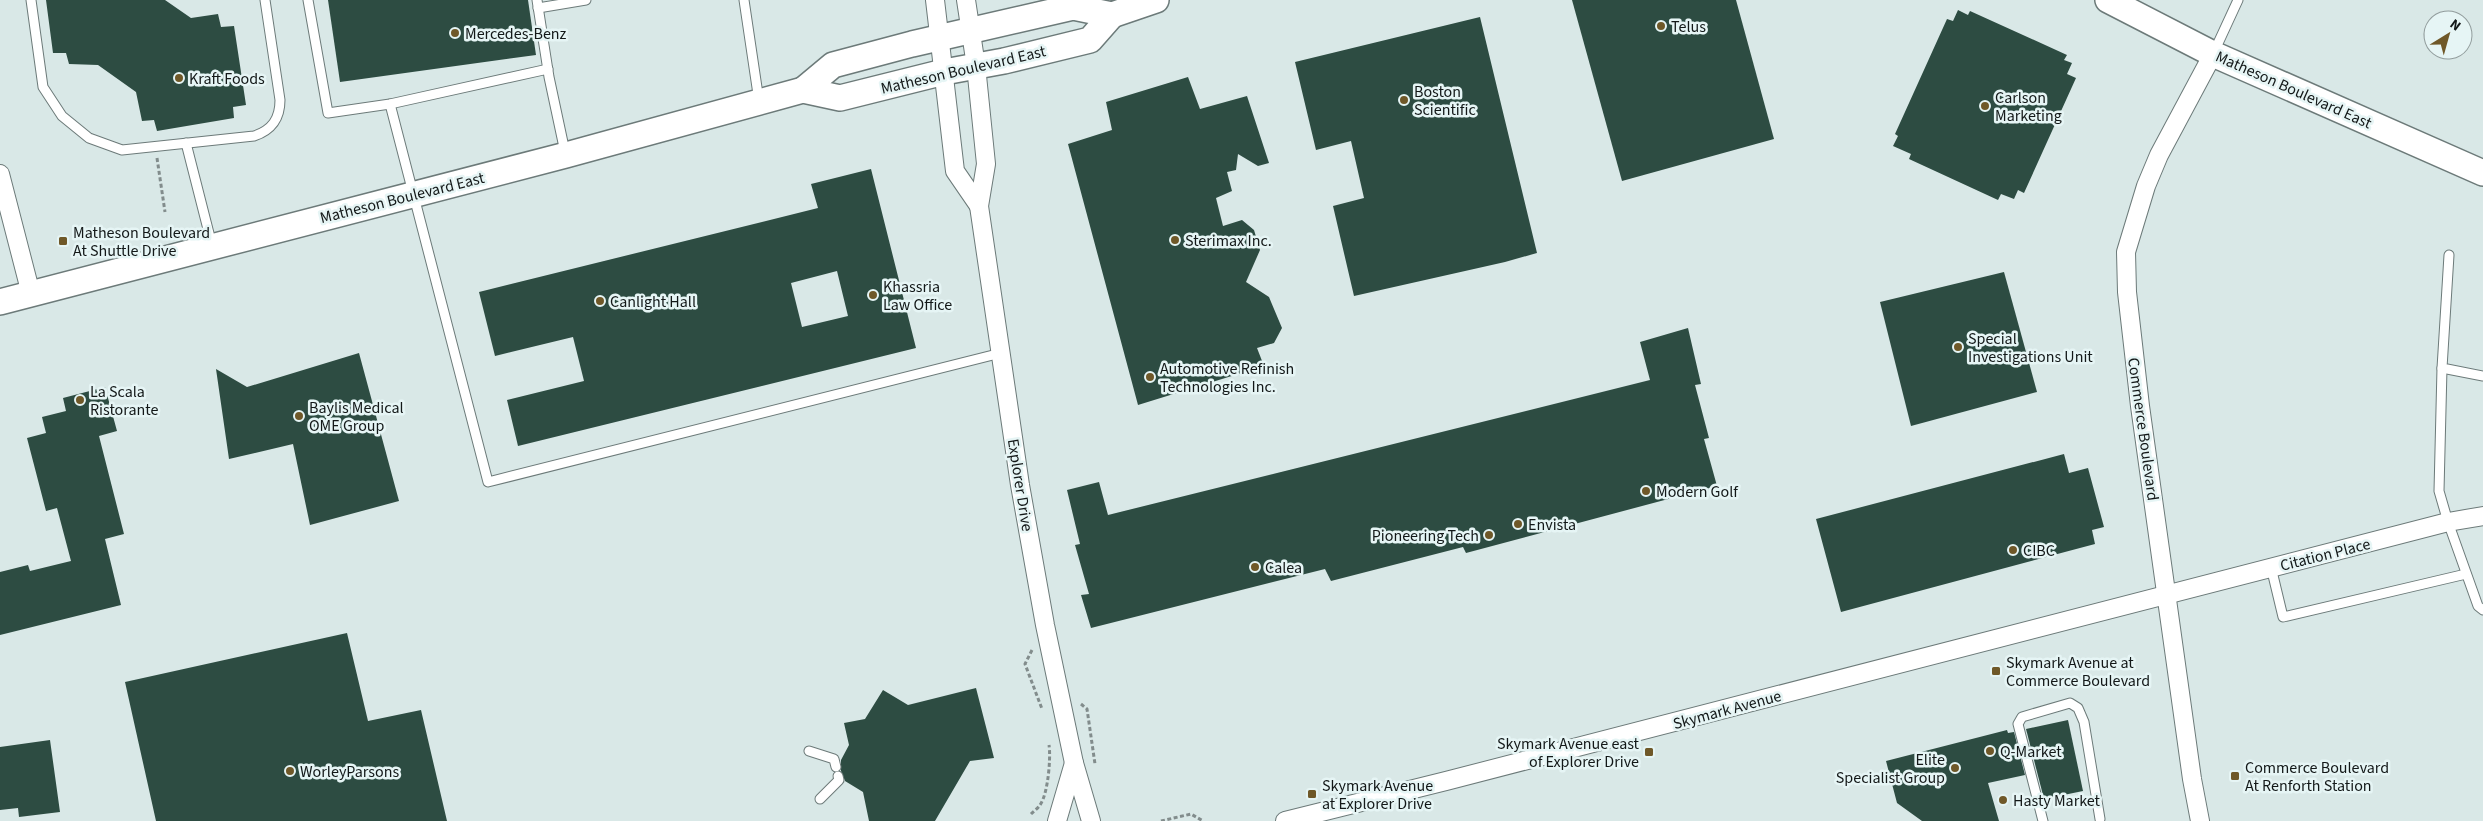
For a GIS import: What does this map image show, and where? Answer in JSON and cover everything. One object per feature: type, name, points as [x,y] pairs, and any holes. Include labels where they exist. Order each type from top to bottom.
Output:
[{"type":"street","name":"Explorer Drive","points":[[935,0],[954,171],[979,206]]},
{"type":"street","name":"Explorer Drive","points":[[966,0],[976,66],[986,164],[979,206],[1020,485],[1044,625],[1074,763],[1091,821]]},
{"type":"street","name":"Matheson Boulevard East","points":[[803,90],[840,98],[944,72],[1090,40],[1112,15],[1156,0]]},
{"type":"street","name":"Matheson Boulevard East","points":[[2108,0],[2213,54],[2483,174]]},
{"type":"street","name":"Matheson Boulevard East","points":[[0,302],[566,155],[803,90],[833,65],[1073,7],[1112,15]]},
{"type":"street","name":"Commerce Boulevard","points":[[2200,821],[2192,779],[2168,593],[2140,406],[2126,292],[2126,252],[2146,186],[2159,155],[2213,54]]},
{"type":"street","points":[[0,174],[31,294]]},
{"type":"street","name":"Citation Place","points":[[2168,593],[2448,522],[2483,516]]},
{"type":"street","name":"Skymark Avenue","points":[[1285,821],[1494,769],[2168,593]]},
{"type":"street","name":"Explorer Drive","points":[[1057,821],[1074,763]]},
{"type":"lane","points":[[31,0],[43,87],[62,116],[89,138],[122,150],[254,136],[263,133],[277,120],[280,100],[265,0]]},
{"type":"lane","points":[[308,0],[328,113],[390,104],[548,69]]},
{"type":"lane","points":[[566,155],[548,69],[538,4],[586,0]]},
{"type":"lane","points":[[744,0],[760,101]]},
{"type":"lane","points":[[2213,54],[2238,0]]},
{"type":"lane","points":[[390,104],[488,482],[1002,353]]},
{"type":"lane","points":[[186,143],[212,246]]},
{"type":"lane","points":[[2449,255],[2442,368],[2439,491],[2466,574],[2478,606],[2483,610]]},
{"type":"lane","points":[[2442,368],[2483,376]]},
{"type":"lane","points":[[2271,567],[2283,617],[2466,574]]},
{"type":"lane","points":[[2043,821],[2018,724],[2022,717],[2070,704],[2078,708],[2084,722],[2100,819]]},
{"type":"lane","points":[[808,751],[834,759],[839,780],[820,799]]},
{"type":"path","points":[[155,147],[165,212]]},
{"type":"path","points":[[1044,625],[1025,664],[1044,715]]},
{"type":"path","points":[[1031,814],[1041,804],[1051,755],[1049,738]]},
{"type":"path","points":[[1161,821],[1191,814],[1203,821]]},
{"type":"building","name":"Kraft Foods","points":[[46,0],[165,0],[191,18],[218,14],[221,27],[234,26],[246,105],[233,107],[234,118],[157,131],[154,120],[142,121],[136,92],[98,65],[69,64],[66,53],[53,53]]},
{"type":"building","points":[[328,0],[528,0],[536,55],[340,82]]},
{"type":"building","points":[[1572,0],[1736,0],[1774,139],[1622,181]]},
{"type":"building","name":"Carlson Marketing","points":[[1958,10],[1968,15],[1970,11],[2067,55],[2064,60],[2072,63],[2067,74],[2076,78],[2024,193],[2018,190],[2014,199],[2001,194],[1998,200],[1909,159],[1911,154],[1893,146],[1898,136],[1895,134],[1947,19],[1953,21]]},
{"type":"building","points":[[1480,17],[1537,253],[1354,296],[1333,206],[1364,198],[1351,141],[1316,150],[1295,62]]},
{"type":"building","name":"Sterimax Inc.","points":[[1188,77],[1200,109],[1247,96],[1269,163],[1258,166],[1238,154],[1236,170],[1227,172],[1232,191],[1216,198],[1223,226],[1242,220],[1254,230],[1260,250],[1246,282],[1269,297],[1282,328],[1274,343],[1257,348],[1264,366],[1138,405],[1068,144],[1112,130],[1106,102]]},
{"type":"building","name":"Canlight Hall","points":[[871,169],[916,348],[518,446],[507,400],[584,381],[573,337],[495,356],[479,292],[818,208],[811,184]],"holes":[[[837,271],[848,316],[802,327],[791,283]]]},
{"type":"building","name":"Special Investigations Unit","points":[[2004,272],[2037,392],[1911,426],[1880,302]]},
{"type":"building","points":[[1688,328],[1701,384],[1695,385],[1709,438],[1704,439],[1717,486],[1466,553],[1463,547],[1331,581],[1325,569],[1091,628],[1081,595],[1089,594],[1075,545],[1080,544],[1067,490],[1099,482],[1108,515],[1650,380],[1640,342]]},
{"type":"building","name":"Baylis Medical OME Group","points":[[359,353],[399,501],[310,525],[293,444],[229,459],[216,369],[247,387]]},
{"type":"building","points":[[105,387],[117,431],[99,436],[124,534],[105,539],[121,605],[0,635],[0,572],[28,565],[30,571],[71,561],[57,508],[46,511],[27,438],[46,433],[42,417],[66,411],[63,398]]},
{"type":"building","points":[[2064,454],[2069,473],[2088,468],[2104,527],[2092,530],[2095,544],[1841,612],[1816,519]]},
{"type":"building","name":"WorleyParsons","points":[[347,633],[368,721],[421,710],[447,821],[156,821],[125,682]]},
{"type":"building","points":[[976,688],[994,758],[970,761],[935,821],[869,821],[863,792],[845,781],[841,771],[841,760],[849,745],[844,723],[865,719],[883,690],[908,705]]},
{"type":"building","points":[[2068,720],[2083,791],[2044,799],[2026,729]]},
{"type":"building","points":[[2007,730],[2008,733],[2014,732],[2025,775],[1988,783],[1999,821],[1922,821],[1897,803],[1886,761]]},
{"type":"building","points":[[50,740],[60,812],[19,817],[18,808],[0,810],[0,747]]},
{"type":"place","name":"Telus","points":[[1661,26]]},
{"type":"place","name":"Mercedes-Benz","points":[[455,33]]},
{"type":"place","name":"Kraft Foods","points":[[179,78]]},
{"type":"place","name":"Boston Scientific","points":[[1404,100]]},
{"type":"place","name":"Carlson Marketing","points":[[1985,106]]},
{"type":"place","name":"Sterimax Inc.","points":[[1175,240]]},
{"type":"place","name":"Matheson Boulevard At Shuttle Drive","points":[[63,241]]},
{"type":"place","name":"Khassria Law Office","points":[[873,295]]},
{"type":"place","name":"Canlight Hall","points":[[600,301]]},
{"type":"place","name":"Special Investigations Unit","points":[[1958,347]]},
{"type":"place","name":"Automotive Refinish Technologies Inc.","points":[[1150,377]]},
{"type":"place","name":"La Scala Ristorante","points":[[80,400]]},
{"type":"place","name":"Baylis Medical OME Group","points":[[299,416]]},
{"type":"place","name":"Modern Golf","points":[[1646,491]]},
{"type":"place","name":"Envista","points":[[1518,524]]},
{"type":"place","name":"Pioneering Tech","points":[[1489,535]]},
{"type":"place","name":"CIBC","points":[[2013,550]]},
{"type":"place","name":"Calea","points":[[1255,567]]},
{"type":"place","name":"Skymark Avenue at Commerce Boulevard","points":[[1996,671]]},
{"type":"place","name":"Q-Market","points":[[1990,751]]},
{"type":"place","name":"Skymark Avenue east of Explorer Drive","points":[[1649,752]]},
{"type":"place","name":"Elite Specialist Group","points":[[1955,768]]},
{"type":"place","name":"WorleyParsons","points":[[290,771]]},
{"type":"place","name":"Commerce Boulevard At Renforth Station","points":[[2235,776]]},
{"type":"place","name":"Skymark Avenue at Explorer Drive","points":[[1312,794]]},
{"type":"place","name":"Hasty Market","points":[[2003,800]]}]
